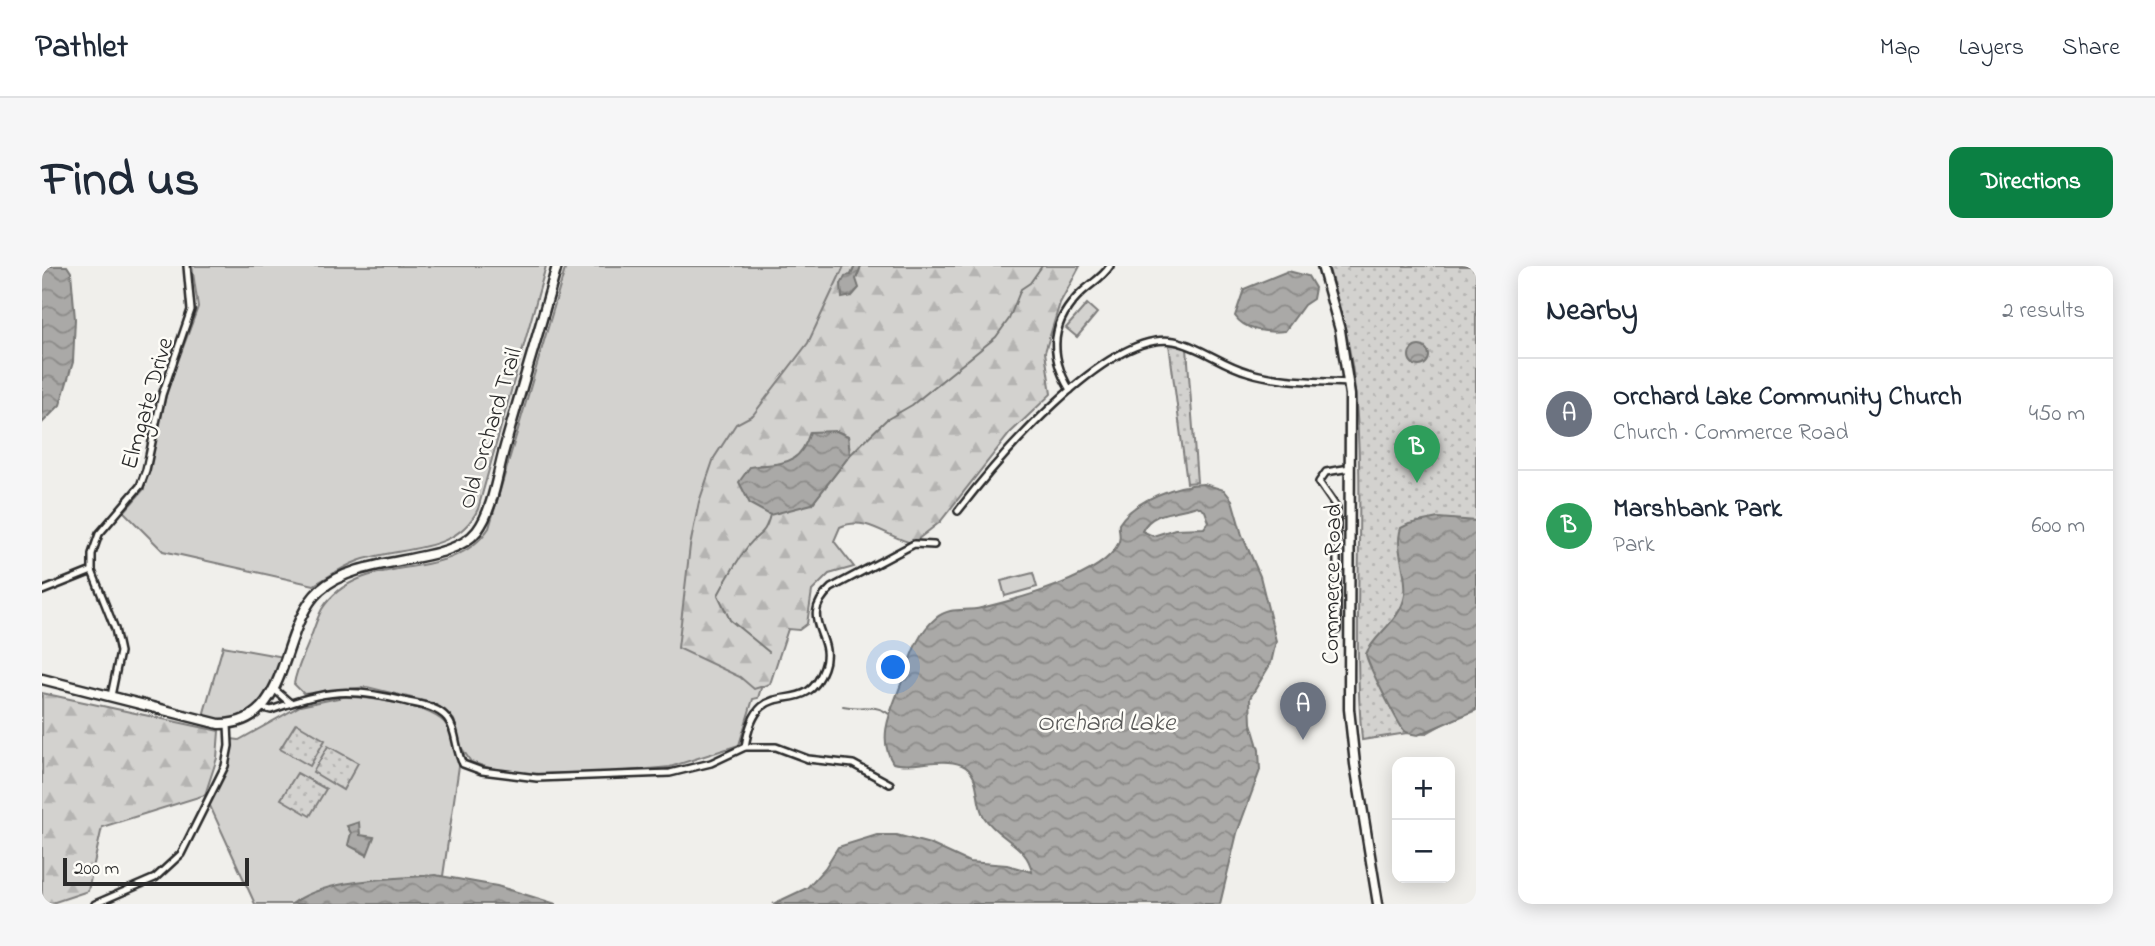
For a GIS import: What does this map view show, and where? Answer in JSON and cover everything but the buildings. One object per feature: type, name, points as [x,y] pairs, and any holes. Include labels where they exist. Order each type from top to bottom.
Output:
[{"type":"street","name":"Elmgate Drive","points":[[111,696],[120,652],[92,571],[92,554],[99,534],[140,486],[146,470],[162,395],[190,317],[187,266]]},
{"type":"street","name":"Old Orchard Trail","points":[[263,708],[274,689],[299,618],[321,589],[341,575],[382,562],[452,548],[477,531],[496,480],[557,266]]},
{"type":"street","points":[[1070,390],[1055,360],[1057,334],[1067,309],[1110,266]]},
{"type":"street","name":"Commerce Road","points":[[1322,266],[1340,330],[1349,383],[1352,470],[1349,709],[1355,764],[1378,904]]},
{"type":"street","points":[[958,511],[1023,433],[1070,390],[1131,349],[1166,340],[1191,346],[1248,373],[1349,383]]},
{"type":"street","points":[[1336,630],[1338,510],[1335,501],[1319,484],[1321,477],[1331,470],[1352,470]]},
{"type":"street","points":[[745,747],[757,708],[768,701],[804,695],[812,690],[824,669],[825,652],[815,614],[822,597],[831,588],[914,544],[934,545]]},
{"type":"street","points":[[42,591],[92,571]]},
{"type":"street","points":[[42,678],[228,724],[250,718],[263,708],[271,710],[289,702],[346,690],[430,707],[445,715],[451,724],[463,764],[507,776],[579,778],[670,773],[711,763],[745,747],[776,747],[808,759],[853,764],[890,784]]},
{"type":"street","points":[[274,689],[289,702]]},
{"type":"street","points":[[95,904],[155,878],[177,858],[225,766],[229,746],[228,724]]},
{"type":"green space","points":[[192,266],[546,266],[478,509],[468,524],[441,542],[358,561],[314,585],[163,551],[124,512],[144,489],[167,391],[198,307]]},
{"type":"green space","points":[[566,266],[939,266],[868,522],[816,508],[758,698],[753,699],[739,745],[670,767],[606,773],[524,774],[495,770],[471,762],[461,747],[454,720],[445,710],[432,703],[367,687],[304,694],[294,684],[320,612],[339,590],[359,579],[382,572],[452,557],[472,546],[489,528]]},
{"type":"green space","points":[[844,266],[855,266],[851,275],[856,279],[861,266],[1080,266],[1060,303],[1045,352],[1051,394],[1010,433],[940,522],[913,543],[860,524],[840,527],[834,541],[854,567],[829,574],[812,591],[807,624],[799,630],[788,629],[770,684],[754,689],[740,677],[678,648],[690,546],[699,502],[714,458],[736,424],[753,415],[808,343]],"holes":[[[836,431],[848,436],[850,455],[812,504],[761,465],[783,465]]]},
{"type":"green space","points":[[1328,266],[1476,266],[1476,710],[1459,715],[1425,734],[1407,733],[1362,740],[1358,650],[1358,426],[1350,352]]},
{"type":"green space","points":[[1087,304],[1097,313],[1077,337],[1066,328]]},
{"type":"green space","points":[[1169,344],[1187,348],[1197,482],[1187,483]]},
{"type":"green space","points":[[1033,573],[1037,587],[1005,596],[1001,581]]},
{"type":"green space","points":[[223,646],[284,657],[267,700],[234,724],[203,716]]},
{"type":"green space","points":[[42,693],[219,731],[217,758],[205,795],[102,827],[88,891],[49,904],[42,904]]},
{"type":"green space","points":[[343,697],[383,700],[415,708],[440,719],[447,726],[463,766],[459,766],[443,876],[361,882],[318,891],[292,904],[255,904],[205,795],[226,769],[232,739],[239,740],[300,706]]},
{"type":"green space","points":[[296,723],[325,740],[310,766],[280,749]]},
{"type":"green space","points":[[328,746],[358,763],[343,790],[313,772]]},
{"type":"green space","points":[[297,773],[326,789],[310,816],[281,799]]},
{"type":"water","points":[[42,266],[67,266],[71,272],[75,319],[73,362],[60,405],[42,423]]},
{"type":"water","points":[[855,266],[861,266],[856,279],[859,288],[852,296],[842,298],[841,284],[845,276],[851,275]]},
{"type":"water","points":[[1288,271],[1308,276],[1315,288],[1313,299],[1304,305],[1285,331],[1257,330],[1239,321],[1235,316],[1244,289]]},
{"type":"water","points":[[1419,346],[1426,349],[1429,356],[1426,363],[1419,366],[1412,363],[1409,356],[1412,349]]},
{"type":"water","points":[[836,431],[848,436],[850,455],[812,504],[770,515],[750,504],[739,482],[750,467],[788,461],[800,452],[810,432]]},
{"type":"water","name":"Orchard Lake","points":[[1204,484],[1224,490],[1232,500],[1242,535],[1260,576],[1276,641],[1271,663],[1250,698],[1251,723],[1259,750],[1260,770],[1237,833],[1220,904],[773,904],[807,888],[825,868],[838,847],[877,835],[897,835],[930,844],[969,862],[1007,865],[1032,872],[1025,855],[984,817],[975,781],[968,769],[962,765],[944,762],[909,765],[893,763],[886,745],[887,728],[912,653],[928,626],[942,614],[981,608],[1035,593],[1095,567],[1109,556],[1118,544],[1119,524],[1126,515],[1157,495]],"holes":[[[1197,506],[1205,511],[1209,522],[1204,528],[1175,529],[1153,536],[1142,531],[1152,519],[1166,513]]]},
{"type":"water","points":[[1438,518],[1476,521],[1476,710],[1418,735],[1406,732],[1400,724],[1376,680],[1366,654],[1398,613],[1405,595],[1399,545],[1401,528]]},
{"type":"water","points":[[359,822],[360,835],[374,837],[367,855],[348,845],[351,833],[347,826]]},
{"type":"water","points":[[435,875],[497,886],[556,904],[292,904],[306,895],[341,884]]},
{"type":"waterway","points":[[850,455],[886,420],[912,405],[996,337],[1009,319],[1021,289],[1030,283],[1042,266]]},
{"type":"waterway","points":[[769,652],[730,620],[718,595],[744,552],[764,531],[770,515]]},
{"type":"waterway","points":[[843,706],[872,708],[889,714]]},
{"type":"place","name":"Marshbank Park","points":[[1417,483]]},
{"type":"place","name":"Orchard Lake Community Church","points":[[1303,740]]}]
